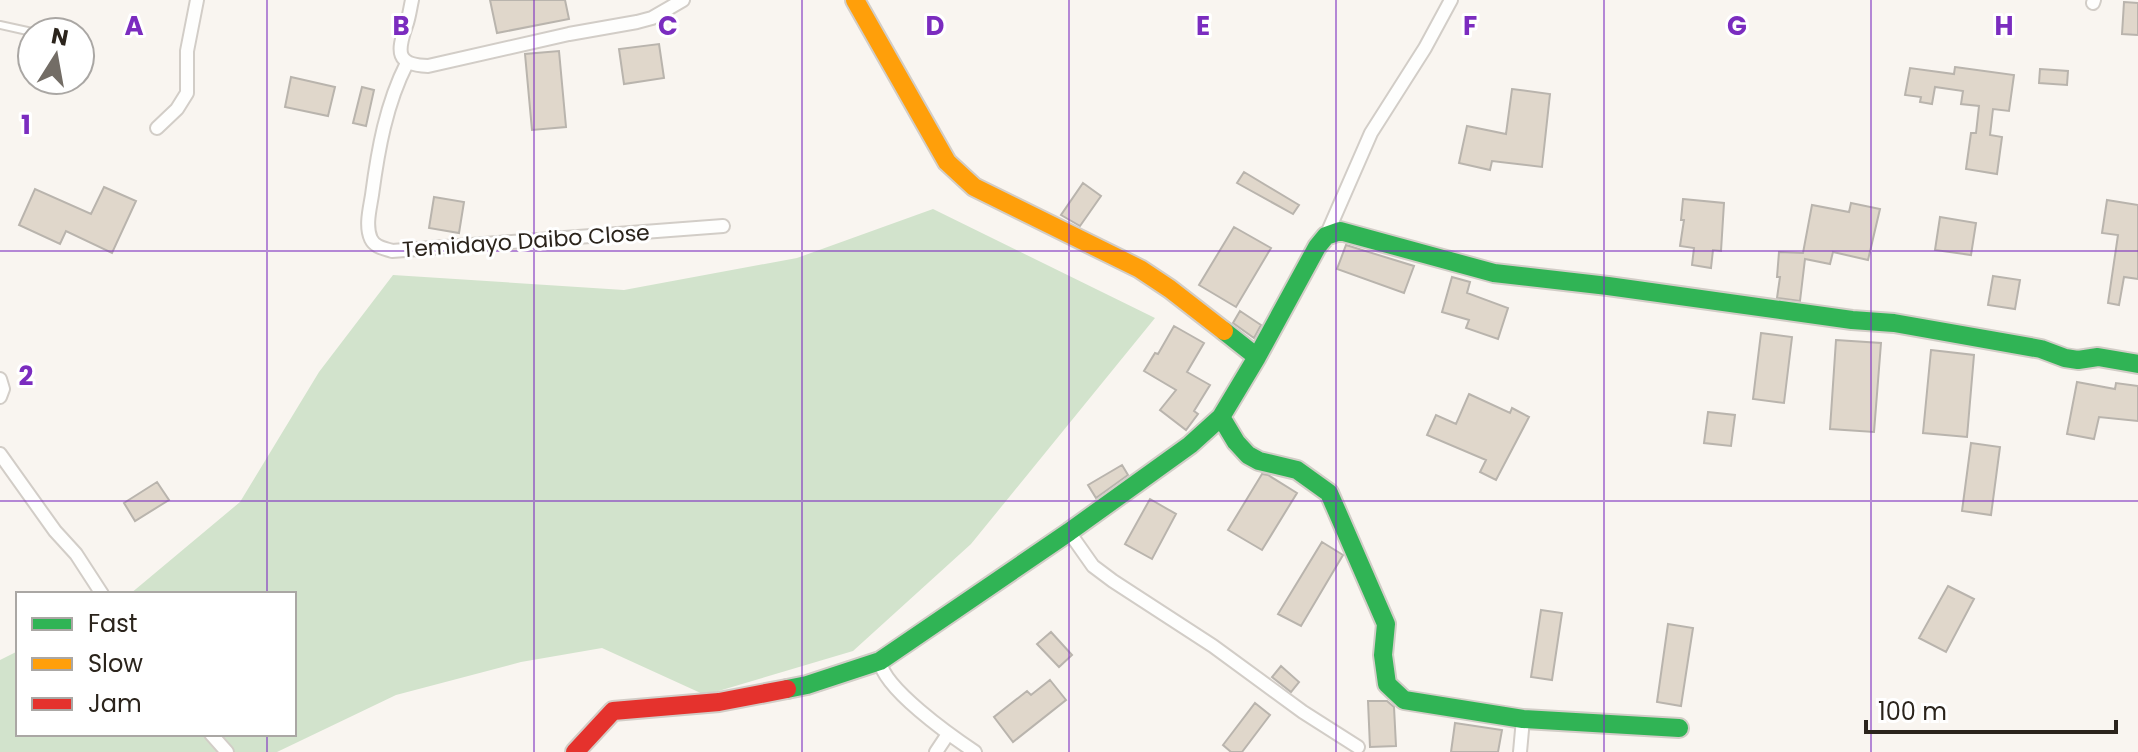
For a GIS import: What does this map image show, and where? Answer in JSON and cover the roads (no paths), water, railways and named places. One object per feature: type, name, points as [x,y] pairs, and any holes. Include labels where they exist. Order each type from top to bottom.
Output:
[{"type":"street","points":[[157,128],[177,109],[187,93],[187,51],[197,0]]},
{"type":"street","points":[[412,0],[399,49],[402,58],[416,66],[637,22],[652,18],[683,0]]},
{"type":"street","points":[[855,0],[938,147],[959,175],[997,200],[1140,269],[1257,357]]},
{"type":"street","points":[[575,752],[613,711],[719,702],[807,685],[880,661],[1190,445],[1221,417],[1241,386],[1317,247],[1326,236],[1371,133],[1425,48],[1451,0]]},
{"type":"street","name":"Temidayo Daibo Close","points":[[407,63],[397,82],[378,151],[369,221],[370,237],[378,247],[392,251],[723,226]]},
{"type":"street","points":[[1326,236],[1340,231],[1353,233],[1494,273],[1894,323],[2041,349],[2065,358],[2098,357],[2138,364]]},
{"type":"street","points":[[0,379],[3,389],[0,397]]},
{"type":"street","points":[[1221,417],[1247,454],[1262,462],[1298,471],[1329,493],[1386,624],[1383,655],[1387,684],[1404,700],[1523,719],[1679,728]]},
{"type":"street","points":[[0,454],[55,531],[76,554],[101,592]]},
{"type":"street","points":[[1069,532],[1093,566],[1113,581],[1358,747]]},
{"type":"street","points":[[880,661],[888,680],[948,734],[975,752]]},
{"type":"street","points":[[1520,752],[1523,719]]},
{"type":"street","points":[[936,752],[948,734]]},
{"type":"street","points":[[213,736],[227,752]]}]
